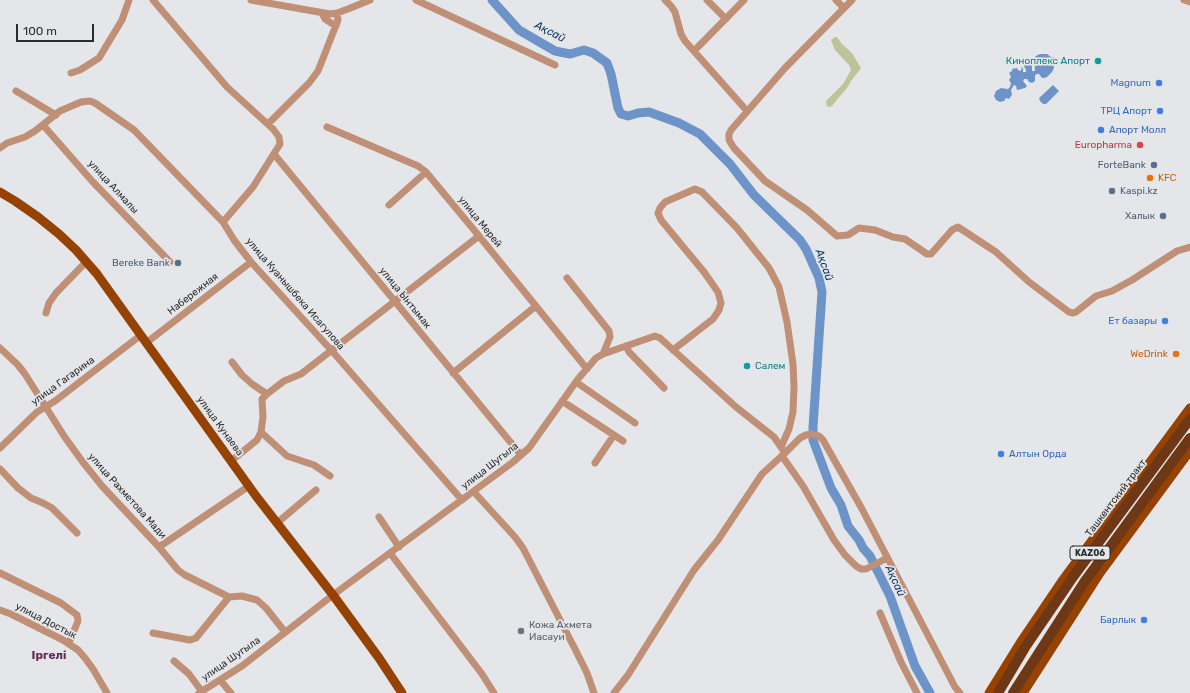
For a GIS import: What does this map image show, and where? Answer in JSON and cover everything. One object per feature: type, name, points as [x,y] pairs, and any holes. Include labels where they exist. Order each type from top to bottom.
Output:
[{"type":"highway","name":"Ташкентский тракт","points":[[998,693],[1026,646],[1073,577],[1190,419]]},
{"type":"highway","name":"KАZ06","points":[[1013,693],[1085,581],[1190,438]]},
{"type":"main road","name":"улица Кунаева","points":[[0,192],[38,217],[59,234],[86,262],[141,335],[276,523],[333,595],[379,658],[402,693]]},
{"type":"main road","points":[[989,693],[1020,643],[1062,581],[1190,408]]},
{"type":"main road","points":[[1024,693],[1100,573],[1190,451]]},
{"type":"street","points":[[71,73],[80,70],[99,58],[122,20],[129,0]]},
{"type":"street","points":[[152,0],[227,87],[268,124],[279,138],[280,144],[254,187],[223,222]]},
{"type":"street","points":[[251,0],[322,13],[337,13],[370,0]]},
{"type":"street","points":[[416,0],[555,65]]},
{"type":"street","points":[[665,0],[675,12],[681,34],[685,41],[747,111]]},
{"type":"street","points":[[707,0],[726,19]]},
{"type":"street","points":[[694,52],[744,0]]},
{"type":"street","points":[[836,0],[844,8]]},
{"type":"street","points":[[852,0],[785,68],[729,134],[729,140],[734,148],[765,181],[807,210],[837,236],[848,235],[858,228],[875,230],[894,237],[905,239],[927,254],[931,254],[952,230],[958,226],[996,252],[1030,282],[1069,312],[1076,312],[1096,296],[1112,291],[1177,251],[1190,247]]},
{"type":"street","points":[[1184,0],[1190,2]]},
{"type":"street","points":[[322,13],[325,19],[336,26]]},
{"type":"street","points":[[268,124],[314,78],[336,26],[338,20],[337,13]]},
{"type":"street","points":[[16,91],[56,115]]},
{"type":"street","name":"улица Куанышбека Исагулова","points":[[0,148],[7,143],[25,136],[43,125],[60,111],[81,102],[90,101],[94,103],[134,130],[223,222],[234,240],[251,262],[332,351],[462,500]]},
{"type":"street","name":"улица Алмалы","points":[[43,125],[92,180],[170,262]]},
{"type":"street","name":"улица Мерей","points":[[327,127],[418,166],[426,172],[480,236],[587,369]]},
{"type":"street","name":"улица Ынтымак","points":[[274,154],[521,455]]},
{"type":"street","points":[[389,205],[426,172]]},
{"type":"street","points":[[673,350],[713,319],[719,310],[721,303],[718,292],[704,272],[658,213],[665,202],[695,189],[702,192],[737,228],[769,268],[779,287],[787,322],[793,364],[794,387],[793,412],[783,452]]},
{"type":"street","points":[[231,461],[257,440],[261,432],[263,417],[262,399],[266,394],[284,381],[301,374],[480,236]]},
{"type":"street","points":[[46,313],[48,303],[86,262]]},
{"type":"street","name":"Набережная","points":[[146,342],[251,262]]},
{"type":"street","points":[[567,278],[609,331],[610,337],[603,354]]},
{"type":"street","points":[[453,373],[536,306]]},
{"type":"street","name":"улица Гагарина","points":[[0,448],[37,412],[46,407],[141,335]]},
{"type":"street","name":"улица Шугыла","points":[[202,692],[242,666],[333,595],[474,492],[521,455],[529,448],[576,382],[596,358],[603,354],[655,336],[660,338],[736,406],[774,436],[834,540],[845,555],[856,566],[861,569],[866,569],[887,558]]},
{"type":"street","points":[[626,346],[629,352],[664,388]]},
{"type":"street","name":"улица Рахметова Мади","points":[[0,348],[18,365],[64,436],[102,486],[159,547],[178,570],[229,597]]},
{"type":"street","points":[[232,362],[242,375],[266,394]]},
{"type":"street","points":[[576,382],[635,423]]},
{"type":"street","points":[[562,401],[623,441]]},
{"type":"street","points":[[261,432],[287,456],[314,465],[330,476]]},
{"type":"street","points":[[614,693],[628,675],[694,570],[718,540],[762,474],[783,452],[800,438],[812,434],[819,436],[823,440],[862,508],[957,690]]},
{"type":"street","points":[[595,463],[614,435]]},
{"type":"street","points":[[0,469],[18,488],[31,498],[52,508],[77,533]]},
{"type":"street","points":[[159,547],[249,486]]},
{"type":"street","points":[[276,523],[316,490]]},
{"type":"street","points":[[474,492],[515,537],[523,548],[587,673],[594,693]]},
{"type":"street","points":[[379,516],[398,547]]},
{"type":"street","points":[[390,553],[482,674],[494,693]]},
{"type":"street","points":[[0,573],[61,603],[77,615],[78,622],[69,643]]},
{"type":"street","points":[[153,633],[190,640],[196,638],[229,597],[242,596],[257,600],[266,608],[285,632]]},
{"type":"street","name":"улица Достык","points":[[0,610],[69,643],[85,658],[107,693]]},
{"type":"street","points":[[880,613],[901,662],[917,693]]},
{"type":"street","points":[[174,661],[189,674],[202,692]]},
{"type":"street","points":[[220,680],[231,693]]},
{"type":"green space","points":[[837,37],[852,53],[861,68],[847,88],[832,106],[829,107],[827,106],[826,101],[843,84],[851,70],[849,65],[835,50],[831,40]]},
{"type":"water","points":[[1040,54],[1047,54],[1054,57],[1054,68],[1052,72],[1044,78],[1042,78],[1039,74],[1035,75],[1035,81],[1032,83],[1027,79],[1024,79],[1023,81],[1027,86],[1025,88],[1017,90],[1016,86],[1014,85],[1011,90],[1012,95],[1009,99],[1006,98],[1004,101],[1000,102],[996,100],[994,96],[996,91],[1001,88],[1008,89],[1010,87],[1011,83],[1009,80],[1011,77],[1009,73],[1012,69],[1017,68],[1020,71],[1022,69],[1021,67],[1023,68],[1023,72],[1026,72],[1023,61],[1028,58],[1032,62],[1032,71],[1035,71],[1034,59]]},
{"type":"water","points":[[1053,85],[1059,91],[1046,104],[1043,104],[1039,98]]},
{"type":"waterway","name":"Ақсай","points":[[492,0],[519,30],[555,51],[570,54],[584,50],[593,53],[607,63],[611,74],[618,108],[621,114],[628,116],[649,112],[679,123],[700,134],[730,164],[754,195],[800,240],[806,249],[819,278],[822,292],[813,440],[831,488],[841,505],[848,526],[870,556],[890,596],[915,666],[930,693]]},
{"type":"place","name":"Киноплекс Апорт","points":[[1098,61]]},
{"type":"place","name":"Magnum","points":[[1159,83]]},
{"type":"place","name":"ТРЦ Апорт","points":[[1160,111]]},
{"type":"place","name":"Апорт Молл","points":[[1101,130]]},
{"type":"place","name":"Europharma","points":[[1140,145]]},
{"type":"place","name":"ForteBank","points":[[1154,165]]},
{"type":"place","name":"KFC","points":[[1150,178]]},
{"type":"place","name":"Kaspi.kz","points":[[1112,191]]},
{"type":"place","name":"Халык","points":[[1163,216]]},
{"type":"place","name":"Bereke Bank","points":[[178,263]]},
{"type":"place","name":"Ет базары","points":[[1165,321]]},
{"type":"place","name":"WeDrink","points":[[1176,354]]},
{"type":"place","name":"Салем","points":[[747,366]]},
{"type":"place","name":"Алтын Орда","points":[[1001,454]]},
{"type":"place","name":"Барлык","points":[[1144,620]]},
{"type":"place","name":"Кожа Ахмета Иасауи","points":[[521,631]]},
{"type":"district","name":"Іргелі","points":[[49,656]]}]
